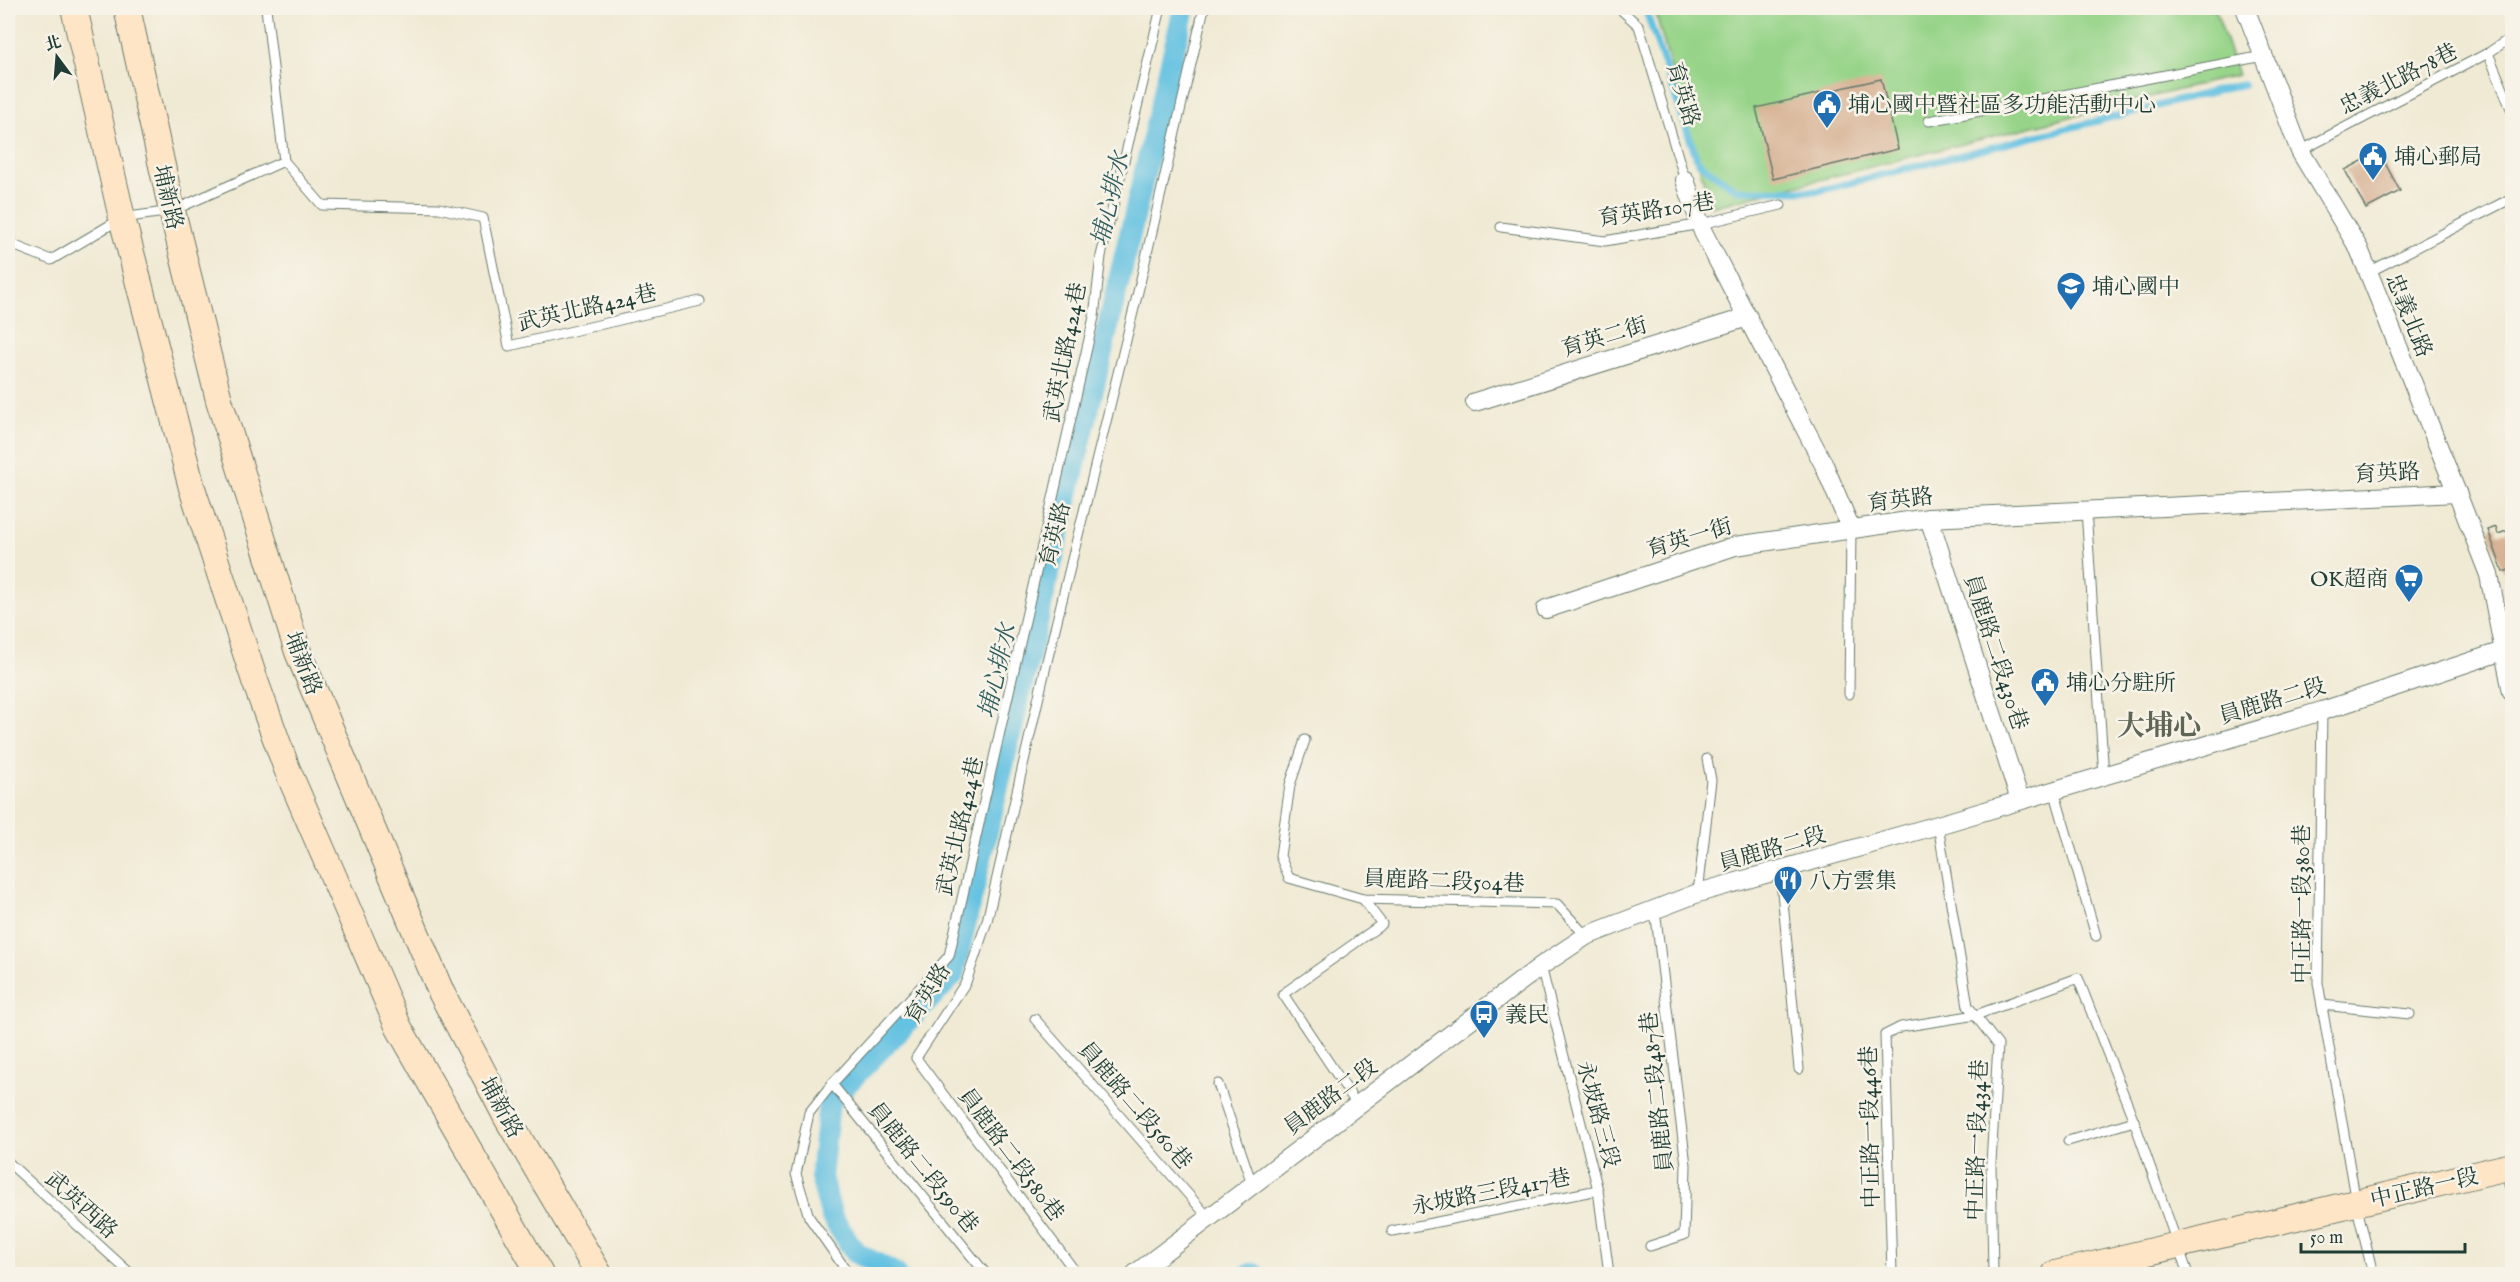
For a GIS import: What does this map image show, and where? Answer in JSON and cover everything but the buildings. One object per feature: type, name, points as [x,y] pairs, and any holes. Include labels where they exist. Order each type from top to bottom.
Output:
[{"type":"street","points":[[74,8],[122,218],[192,488],[255,681],[287,769],[399,1028],[540,1275]]},
{"type":"street","name":"埔新路","points":[[127,8],[172,211],[219,400],[298,652],[441,992],[507,1118],[599,1275]]},
{"type":"street","name":"忠義北路","points":[[2245,8],[2300,151],[2359,249],[2457,493],[2489,575],[2509,650],[2512,692]]},
{"type":"street","name":"育英路","points":[[1685,180],[1701,224],[1824,465],[1851,529],[1929,518],[2457,493]]},
{"type":"street","name":"育英二街","points":[[1475,402],[1748,317]]},
{"type":"street","name":"員鹿路二段430巷","points":[[1929,518],[2020,800]]},
{"type":"street","name":"育英一街","points":[[1546,609],[1735,546],[1851,529]]},
{"type":"street","name":"員鹿路二段","points":[[1135,1275],[1208,1217],[1358,1106],[1540,966],[1586,936],[1698,893],[1938,825],[2322,711],[2509,650]]},
{"type":"street","name":"中正路一段","points":[[2055,1275],[2509,1167]]},
{"type":"lane","points":[[8,243],[51,260],[122,218],[172,211],[284,161],[266,8]]},
{"type":"lane","name":"武英北路424巷","points":[[852,1275],[809,1217],[796,1174],[809,1113],[832,1084],[949,956],[1094,317],[1101,256],[1161,8]]},
{"type":"lane","name":"育英路","points":[[916,1058],[966,982],[987,921],[1204,8]]},
{"type":"lane","name":"育英路","points":[[1619,8],[1639,26],[1685,180]]},
{"type":"lane","name":"忠義北路78巷","points":[[2300,151],[2488,53],[2512,38]]},
{"type":"lane","points":[[2488,53],[2512,111]]},
{"type":"lane","points":[[1929,121],[2263,56]]},
{"type":"lane","name":"武英北路424巷","points":[[284,161],[322,205],[439,208],[483,218],[509,346],[700,301]]},
{"type":"lane","points":[[2367,273],[2512,198]]},
{"type":"lane","name":"育英路107巷","points":[[1501,227],[1605,241],[1701,224],[1781,205]]},
{"type":"lane","points":[[2086,510],[2104,776]]},
{"type":"lane","points":[[1849,694],[1851,529]]},
{"type":"lane","name":"中正路一段380巷","points":[[2322,711],[2318,983],[2356,1203],[2373,1275]]},
{"type":"lane","name":"員鹿路二段504巷","points":[[1305,740],[1290,785],[1280,856],[1289,878],[1363,899],[1557,904],[1586,936]]},
{"type":"lane","points":[[1698,893],[1711,780],[1707,759]]},
{"type":"lane","points":[[2054,790],[2096,936]]},
{"type":"lane","name":"中正路一段434巷","points":[[1938,825],[1968,1006],[1998,1045],[1991,1163],[1993,1275]]},
{"type":"lane","points":[[1780,871],[1799,1069]]},
{"type":"lane","points":[[1358,1106],[1283,994],[1382,924],[1363,899]]},
{"type":"lane","name":"員鹿路二段487巷","points":[[1650,1246],[1683,1235],[1686,1165],[1655,909]]},
{"type":"lane","name":"永坡路三段","points":[[1540,966],[1598,1190],[1609,1275]]},
{"type":"lane","points":[[1976,1015],[2078,978],[2134,1121],[2188,1275]]},
{"type":"lane","points":[[2322,1005],[2410,1014]]},
{"type":"lane","name":"中正路一段446巷","points":[[1892,1275],[1885,1035],[1901,1027],[1976,1015]]},
{"type":"lane","name":"員鹿路二段560巷","points":[[1035,1019],[1208,1217]]},
{"type":"lane","name":"員鹿路二段580巷","points":[[916,1058],[1077,1275]]},
{"type":"lane","name":"員鹿路二段590巷","points":[[832,1084],[986,1275]]},
{"type":"lane","points":[[1218,1084],[1252,1184]]},
{"type":"lane","points":[[2068,1141],[2134,1121]]},
{"type":"lane","name":"武英西路","points":[[8,1162],[131,1275]]},
{"type":"lane","points":[[2509,1167],[2512,1196]]},
{"type":"lane","name":"永坡路三段417巷","points":[[1392,1231],[1598,1190]]},
{"type":"green space","points":[[1654,8],[2215,8],[2238,75],[1711,207]]},
{"type":"waterway","name":"埔心排水","points":[[896,1274],[855,1252],[832,1217],[821,1177],[829,1102],[953,975],[1184,8]]},
{"type":"waterway","points":[[1645,8],[1698,162],[1737,190],[1818,191],[2244,84]]},
{"type":"place","name":"埔心國中暨社區多功能活動中心","points":[[1827,130]]},
{"type":"place","name":"埔心郵局","points":[[2373,182]]},
{"type":"place","name":"埔心國中","points":[[2071,312]]},
{"type":"place","name":"OK超商","points":[[2409,604]]},
{"type":"place","name":"埔心分駐所","points":[[2045,708]]},
{"type":"place","name":"八方雲集","points":[[1788,906]]},
{"type":"place","name":"義民","points":[[1484,1040]]},
{"type":"district","name":"大埔心","points":[[2159,725]]}]
